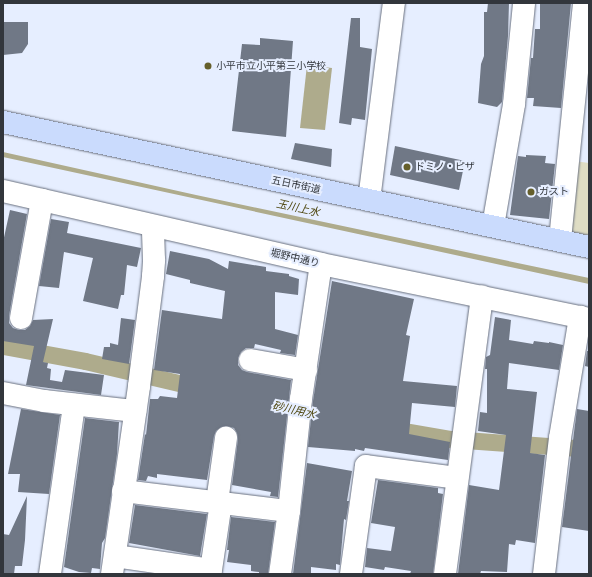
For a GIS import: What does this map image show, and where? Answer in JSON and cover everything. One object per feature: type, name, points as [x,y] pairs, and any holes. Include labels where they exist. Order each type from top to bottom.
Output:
[{"type":"main road","name":"五日市街道","points":[[3,122],[589,247]]},
{"type":"street","points":[[369,200],[394,3]]},
{"type":"street","points":[[492,226],[514,104],[524,3]]},
{"type":"street","points":[[560,240],[584,3]]},
{"type":"street","name":"堀野中通り","points":[[3,191],[321,264],[585,318]]},
{"type":"street","points":[[29,309],[42,200]]},
{"type":"street","points":[[153,226],[154,260],[140,378],[113,565],[211,570],[226,438]]},
{"type":"street","points":[[280,574],[300,422],[301,400],[321,264]]},
{"type":"street","points":[[445,574],[456,478],[463,442],[482,296]]},
{"type":"street","points":[[544,574],[560,446],[585,318]]},
{"type":"street","points":[[250,360],[306,370]]},
{"type":"street","points":[[3,393],[44,401],[135,411]]},
{"type":"street","points":[[50,574],[74,405]]},
{"type":"street","points":[[350,574],[366,466],[456,478]]},
{"type":"street","points":[[124,491],[289,511]]},
{"type":"shaded area","points":[[307,65],[332,68],[325,130],[300,128]]},
{"type":"shaded area","points":[[3,152],[196,195],[589,278],[589,284],[3,157]]},
{"type":"shaded area","points":[[574,161],[589,163],[589,238],[572,233],[567,224]]},
{"type":"building","points":[[488,3],[509,3],[508,36],[502,102],[497,107],[478,103],[481,64],[484,56],[484,12],[487,12]]},
{"type":"building","points":[[540,3],[571,3],[561,108],[533,106],[534,98],[527,98],[531,58],[533,58],[535,29],[540,29]]},
{"type":"building","points":[[351,18],[360,18],[360,47],[372,49],[365,120],[352,118],[351,125],[339,123]]},
{"type":"building","points":[[3,22],[28,22],[28,44],[22,53],[3,55]]},
{"type":"building","points":[[260,38],[293,41],[286,137],[232,131],[242,44],[260,45]]},
{"type":"building","points":[[295,143],[332,149],[331,167],[291,159]]},
{"type":"building","points":[[395,146],[465,161],[459,190],[390,175]]},
{"type":"building","points":[[526,155],[546,156],[545,163],[555,164],[549,219],[510,215],[518,156],[526,157]]},
{"type":"building","points":[[10,210],[27,214],[9,323],[13,328],[25,330],[30,326],[33,320],[53,319],[43,362],[48,363],[47,368],[51,369],[50,380],[62,382],[65,370],[104,375],[101,395],[26,385],[34,346],[3,341],[3,242]]},
{"type":"building","points":[[51,219],[69,222],[67,233],[141,248],[137,267],[127,265],[124,295],[121,295],[118,309],[83,301],[93,258],[64,252],[59,288],[39,286]]},
{"type":"building","points":[[170,251],[209,259],[228,269],[229,261],[266,267],[266,271],[289,274],[289,276],[299,279],[298,295],[275,292],[275,329],[298,335],[295,355],[280,353],[281,350],[255,344],[254,348],[246,348],[241,352],[238,358],[238,365],[242,370],[291,380],[278,497],[270,496],[271,492],[232,485],[238,439],[234,428],[227,426],[221,427],[216,431],[214,436],[207,480],[157,474],[157,478],[148,476],[146,481],[138,480],[145,434],[146,435],[150,399],[158,399],[160,396],[177,398],[180,374],[154,370],[162,310],[222,319],[225,291],[190,283],[190,280],[166,274]]},
{"type":"building","points":[[332,281],[414,299],[406,335],[410,336],[403,381],[457,386],[455,407],[412,403],[409,434],[450,442],[448,460],[365,448],[364,451],[355,449],[355,451],[308,447],[313,401]]},
{"type":"building","points":[[495,317],[511,320],[509,340],[533,344],[534,341],[563,345],[559,370],[509,363],[507,389],[537,392],[530,453],[545,455],[535,543],[516,540],[515,545],[509,544],[507,572],[481,571],[480,574],[458,574],[469,485],[499,490],[506,435],[478,431],[480,412],[487,413],[487,369],[485,369],[486,357],[490,355]]},
{"type":"building","points":[[121,318],[135,320],[129,364],[102,359],[104,347],[110,347],[110,343],[118,345]]},
{"type":"building","points":[[587,351],[589,351],[589,367],[585,366]]},
{"type":"building","points":[[21,409],[60,415],[49,494],[18,492],[20,474],[8,474]]},
{"type":"building","points":[[577,409],[589,411],[589,531],[562,527]]},
{"type":"building","points":[[85,418],[119,422],[117,454],[105,538],[102,543],[100,569],[92,568],[91,573],[79,572],[64,567]]},
{"type":"building","points":[[307,463],[352,471],[347,501],[349,501],[346,520],[344,519],[340,565],[336,564],[336,570],[311,567],[311,574],[293,574]]},
{"type":"building","points":[[378,480],[438,488],[438,493],[443,494],[433,574],[410,574],[411,571],[385,567],[384,570],[365,567],[367,548],[391,551],[395,527],[371,523]]},
{"type":"building","points":[[27,496],[22,566],[15,566],[14,574],[3,574],[3,534],[9,535]]},
{"type":"building","points":[[135,505],[207,514],[200,556],[129,543]]},
{"type":"building","points":[[231,517],[275,522],[268,574],[259,574],[259,572],[251,571],[251,565],[227,562]]},
{"type":"waterway","name":"砂川用水","points":[[3,346],[85,361],[200,388]]},
{"type":"waterway","name":"砂川用水","points":[[386,428],[451,439],[589,449]]},
{"type":"place","name":"小平市立小平第三小学校","points":[[208,66]]},
{"type":"place","name":"ドミノ・ピザ","points":[[407,167]]},
{"type":"place","name":"ガスト","points":[[531,192]]},
{"type":"water label","name":"玉川上水","points":[[298,208]]}]
